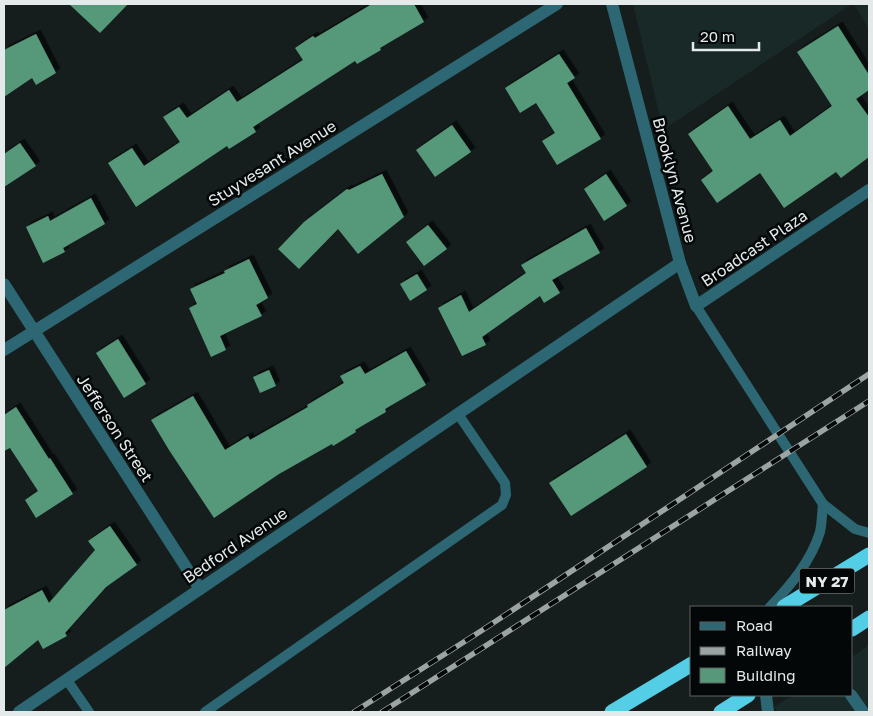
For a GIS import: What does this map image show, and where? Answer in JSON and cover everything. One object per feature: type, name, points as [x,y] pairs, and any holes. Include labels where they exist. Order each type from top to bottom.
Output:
[{"type":"highway","name":"NY 27","points":[[786,606],[869,555]]},
{"type":"highway","points":[[853,628],[869,618]]},
{"type":"highway","points":[[612,712],[690,665]]},
{"type":"highway","points":[[721,712],[746,696]]},
{"type":"street","name":"Stuyvesant Avenue","points":[[4,350],[557,4]]},
{"type":"street","name":"Brooklyn Avenue","points":[[470,406],[680,264],[612,4]]},
{"type":"street","name":"Broadcast Plaza","points":[[680,264],[696,306],[869,190]]},
{"type":"street","name":"Jefferson Street","points":[[4,284],[200,589]]},
{"type":"street","name":"Bedford Avenue","points":[[20,712],[470,406]]},
{"type":"street","points":[[766,696],[768,712]]},
{"type":"street","points":[[852,696],[863,712]]},
{"type":"lane","points":[[696,306],[822,504],[855,529],[869,533]]},
{"type":"lane","points":[[204,712],[502,506],[506,495],[506,482],[458,414]]},
{"type":"lane","points":[[771,606],[791,584],[809,558],[820,530],[822,504]]},
{"type":"lane","points":[[67,680],[89,712]]},
{"type":"shaded area","points":[[633,4],[852,4],[663,130]]},
{"type":"shaded area","points":[[854,4],[869,4],[869,30]]},
{"type":"shaded area","points":[[869,645],[869,712],[778,712],[774,707],[791,696],[853,696],[853,656]]},
{"type":"building","points":[[69,4],[128,4],[100,33]]},
{"type":"building","points":[[372,4],[414,4],[424,22],[357,64],[355,61],[253,127],[256,132],[229,149],[227,146],[136,207],[108,163],[132,148],[144,166],[180,142],[163,117],[179,107],[187,118],[229,90],[237,102],[303,60],[295,48]]},
{"type":"building","points":[[838,26],[869,75],[869,90],[856,99],[869,117],[869,157],[841,178],[836,172],[784,208],[760,173],[717,203],[701,180],[713,171],[688,134],[728,106],[750,139],[780,120],[790,136],[832,106],[797,52]]},
{"type":"building","points":[[36,34],[56,73],[36,85],[32,78],[4,97],[4,50]]},
{"type":"building","points":[[559,54],[575,78],[567,83],[601,139],[557,165],[542,141],[555,133],[536,103],[520,113],[505,88]]},
{"type":"building","points":[[452,125],[471,152],[435,177],[416,150]]},
{"type":"building","points":[[20,143],[36,166],[4,187],[4,154]]},
{"type":"building","points":[[382,174],[404,217],[358,254],[338,229],[299,269],[278,249],[304,222],[347,189],[349,190]]},
{"type":"building","points":[[606,174],[627,206],[604,221],[584,189]]},
{"type":"building","points":[[91,198],[105,224],[63,248],[65,252],[43,263],[26,227],[48,216],[50,221]]},
{"type":"building","points":[[428,225],[447,249],[424,266],[406,242]]},
{"type":"building","points":[[586,228],[600,253],[552,280],[560,293],[544,303],[540,296],[482,337],[486,345],[462,356],[438,308],[461,295],[469,312],[526,273],[521,265]]},
{"type":"building","points":[[249,259],[268,298],[256,305],[262,316],[220,336],[226,350],[211,357],[189,308],[197,304],[190,289],[225,273],[224,271]]},
{"type":"building","points":[[417,274],[427,290],[410,301],[400,284]]},
{"type":"building","points":[[118,339],[146,384],[124,398],[96,353]]},
{"type":"building","points":[[406,351],[426,385],[385,409],[386,412],[355,430],[356,432],[333,446],[332,444],[279,474],[214,518],[151,420],[193,396],[225,450],[248,436],[250,440],[308,407],[307,405],[344,383],[340,376],[360,366],[365,374]]},
{"type":"building","points":[[269,370],[276,386],[260,393],[253,377]]},
{"type":"building","points":[[16,407],[73,494],[36,518],[25,500],[38,491],[10,448],[4,451],[4,415]]},
{"type":"building","points":[[626,434],[647,467],[571,516],[549,483]]},
{"type":"building","points":[[110,526],[137,565],[106,587],[65,633],[67,636],[43,649],[38,640],[4,668],[4,610],[42,590],[49,603],[95,550],[88,541]]},
{"type":"railway","points":[[354,712],[481,631],[869,374]]},
{"type":"railway","points":[[382,712],[869,401]]}]
